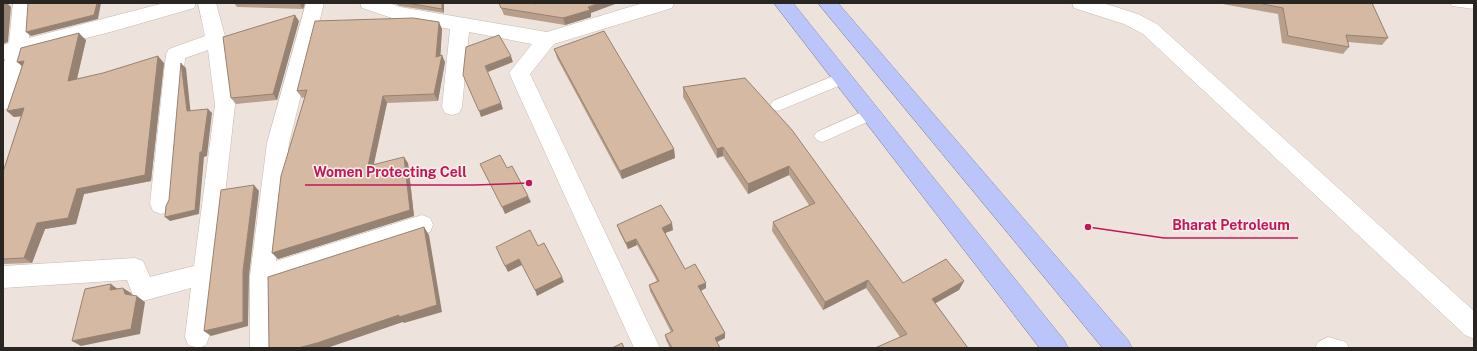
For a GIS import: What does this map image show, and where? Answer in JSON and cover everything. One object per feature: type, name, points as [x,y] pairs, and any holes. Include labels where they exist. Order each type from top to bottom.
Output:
[{"type":"highway","points":[[783,3],[1055,348]]},
{"type":"highway","points":[[827,3],[1119,348]]},
{"type":"highway","points":[[805,31],[842,21]]},
{"type":"street","points":[[3,102],[10,50],[22,3]]},
{"type":"street","points":[[10,50],[114,24],[187,3]]},
{"type":"street","points":[[197,337],[225,105],[216,40],[207,3]]},
{"type":"street","points":[[263,348],[262,276],[278,143],[315,3]]},
{"type":"street","points":[[369,3],[398,13],[547,39],[665,3]]},
{"type":"street","points":[[1081,3],[1131,19],[1150,30],[1474,327]]},
{"type":"street","points":[[452,107],[460,23]]},
{"type":"street","points":[[547,39],[519,73],[647,348]]},
{"type":"street","points":[[161,204],[176,54],[216,40]]},
{"type":"street","points":[[262,276],[422,225]]},
{"type":"street","points":[[3,277],[135,269],[143,290],[204,274]]},
{"type":"lane","points":[[1457,3],[1474,4]]},
{"type":"lane","points":[[778,105],[843,78]]},
{"type":"lane","points":[[822,136],[871,114]]},
{"type":"lane","points":[[1324,348],[1328,346],[1340,348]]},
{"type":"building","points":[[28,3],[97,3],[94,15],[26,32]]},
{"type":"building","points":[[407,3],[442,3],[442,9]]},
{"type":"building","points":[[499,3],[599,3],[588,7],[590,10],[563,18],[501,8]]},
{"type":"building","points":[[1258,3],[1372,3],[1388,38],[1346,35],[1349,47],[1288,36],[1283,8]]},
{"type":"building","points":[[295,15],[273,94],[231,98],[223,37]]},
{"type":"building","points":[[413,18],[439,22],[436,57],[442,55],[434,94],[383,96],[368,166],[404,157],[410,210],[272,253],[281,176],[307,90],[297,91],[315,21]]},
{"type":"building","points":[[604,31],[674,149],[620,171],[554,49]]},
{"type":"building","points":[[79,33],[68,81],[103,73],[158,56],[145,175],[77,189],[68,218],[37,223],[24,258],[3,259],[3,172],[24,108],[7,111],[24,61],[17,62],[21,48]]},
{"type":"building","points":[[499,35],[511,56],[485,66],[501,103],[479,111],[463,75],[466,47]]},
{"type":"building","points":[[181,63],[187,111],[208,109],[202,152],[200,152],[195,210],[165,217],[166,206],[169,200]]},
{"type":"building","points":[[745,78],[792,130],[903,283],[946,259],[964,281],[932,299],[968,348],[875,348],[907,334],[868,280],[825,302],[773,222],[815,203],[789,166],[748,184],[723,147],[717,149],[683,87]]},
{"type":"building","points":[[500,155],[507,168],[512,166],[528,196],[502,207],[480,164]]},
{"type":"building","points":[[254,185],[243,271],[243,322],[204,331],[221,190]]},
{"type":"building","points":[[661,205],[672,223],[662,228],[685,269],[695,264],[706,283],[698,286],[725,333],[715,338],[720,348],[672,348],[665,335],[673,331],[649,285],[659,281],[636,239],[626,243],[617,225]]},
{"type":"building","points":[[424,227],[437,305],[399,317],[399,315],[298,348],[269,348],[268,277]]},
{"type":"building","points":[[530,230],[538,246],[544,243],[562,277],[535,290],[519,259],[505,266],[496,247]]},
{"type":"building","points":[[111,284],[110,290],[123,288],[125,294],[137,296],[131,329],[72,341],[85,289]]},
{"type":"building","points":[[622,343],[624,348],[612,348]]},
{"type":"place","name":"Women Protecting Cell","points":[[529,183]]},
{"type":"place","name":"Bharat Petroleum","points":[[1088,227]]}]
